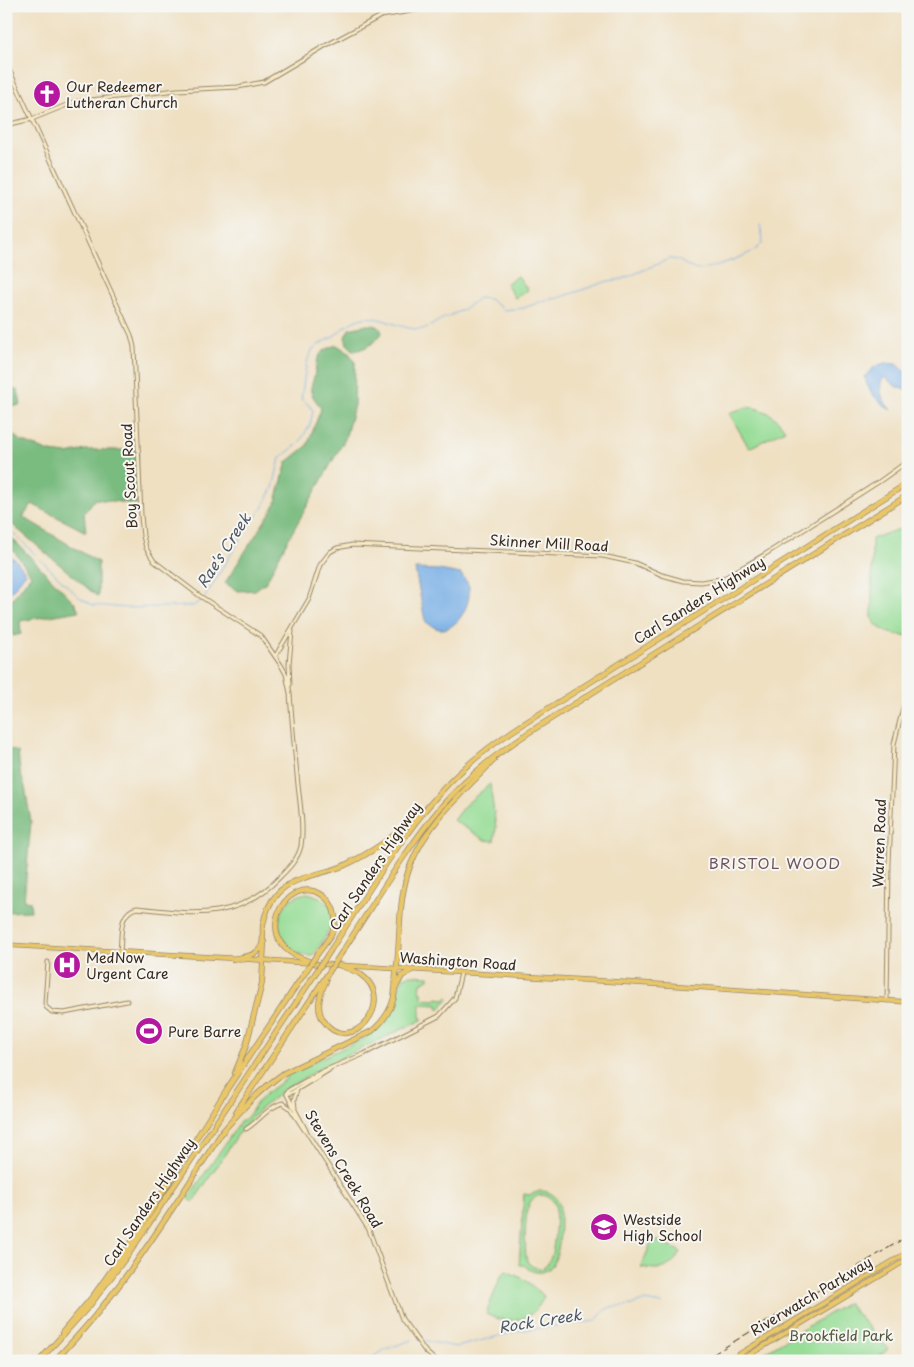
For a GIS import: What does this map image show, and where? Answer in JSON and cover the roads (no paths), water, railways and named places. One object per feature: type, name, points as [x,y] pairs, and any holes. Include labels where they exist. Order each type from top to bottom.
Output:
[{"type":"highway","name":"Carl Sanders Highway","points":[[39,1361],[91,1304],[130,1252],[403,841],[438,795],[473,760],[511,732],[908,483]]},
{"type":"highway","name":"Carl Sanders Highway","points":[[54,1361],[123,1281],[415,842],[435,815],[475,773],[505,748],[908,495]]},
{"type":"highway","points":[[223,1132],[250,1099],[270,1082],[299,1066],[358,1039],[380,1024],[387,1015],[393,1002],[396,987],[403,892],[414,856],[422,842],[449,807],[505,748]]},
{"type":"highway","points":[[233,959],[252,955],[260,949],[266,914],[275,897],[286,885],[332,870],[361,856],[397,834],[438,795]]},
{"type":"highway","points":[[51,1348],[66,1327],[93,1296],[132,1240],[227,1089],[304,974],[318,953],[333,930],[335,921],[334,910],[330,903],[322,895],[315,892],[302,891],[286,899],[280,908],[276,922],[277,932],[280,942],[289,952],[317,964]]},
{"type":"highway","points":[[227,1089],[246,1046],[263,978],[266,914]]},
{"type":"highway","points":[[326,978],[319,1003],[320,1015],[324,1021],[334,1030],[344,1033],[356,1031],[363,1027],[374,1009],[375,1000],[372,990],[362,976],[339,965]]},
{"type":"highway","points":[[396,987],[401,978],[412,970]]},
{"type":"main road","name":"Washington Road","points":[[6,945],[653,984],[908,1002]]},
{"type":"main road","name":"Riverwatch Parkway","points":[[728,1361],[908,1252]]},
{"type":"main road","name":"Riverwatch Parkway","points":[[739,1361],[908,1259]]},
{"type":"street","points":[[6,125],[32,119],[74,102],[177,90],[238,87],[264,82],[381,16],[441,6]]},
{"type":"street","name":"Boy Scout Road","points":[[6,63],[131,335],[134,347],[141,516],[146,548],[154,561],[200,596],[261,636],[276,655],[286,674],[290,693],[302,837],[300,848],[291,865],[276,882],[258,896],[229,910],[209,912],[137,908],[129,911],[125,915],[123,922],[120,952]]},
{"type":"street","name":"Skinner Mill Road","points":[[276,655],[312,592],[320,565],[330,552],[345,546],[604,556],[635,563],[662,575],[684,581],[710,581],[728,576],[764,555],[908,461]]},
{"type":"street","points":[[290,693],[289,664],[292,630]]},
{"type":"street","name":"Warren Road","points":[[888,1001],[889,864],[894,744],[908,688]]},
{"type":"street","points":[[48,962],[45,1003],[52,1012],[64,1012],[127,1001]]},
{"type":"street","points":[[286,1093],[288,1090],[321,1072],[439,1016],[455,998],[461,973]]},
{"type":"street","points":[[286,1093],[291,1093],[336,1066]]},
{"type":"street","points":[[296,1111],[295,1093],[300,1087]]},
{"type":"street","name":"Stevens Creek Road","points":[[286,1093],[308,1134],[369,1230],[402,1319],[425,1351],[436,1361]]},
{"type":"street","points":[[246,1129],[277,1104],[282,1104],[290,1108],[302,1128],[308,1134]]},
{"type":"water","points":[[885,363],[896,364],[908,374],[908,391],[897,387],[885,378],[881,382],[882,395],[891,410],[874,396],[868,387],[865,377],[874,368]]},
{"type":"water","points":[[6,554],[16,560],[26,573],[6,598]]},
{"type":"water","points":[[415,569],[439,570],[461,574],[469,586],[468,601],[465,609],[452,626],[439,629],[425,621]]},
{"type":"waterway","points":[[205,597],[242,536],[263,507],[273,488],[280,458],[299,443],[310,425],[313,411],[301,399],[305,370],[310,354],[318,345],[334,336],[347,325],[362,318],[368,318],[422,329],[461,310],[478,298],[489,299],[504,310],[524,308],[608,281],[623,279],[669,259],[678,260],[700,270],[732,260],[756,249],[763,240],[760,225]]},
{"type":"waterway","name":"Rae's Creek","points":[[6,526],[79,597],[93,605],[127,608],[193,606],[202,600]]},
{"type":"waterway","name":"Rock Creek","points":[[418,1339],[456,1347],[522,1330],[595,1321],[605,1310],[611,1307],[632,1305],[644,1301],[662,1304]]},
{"type":"waterway","name":"Rock Creek","points":[[366,1361],[386,1349],[412,1340]]},
{"type":"railway","points":[[702,1361],[908,1236]]},
{"type":"place","name":"Our Redeemer Lutheran Church","points":[[47,94]]},
{"type":"place","name":"MedNow Urgent Care","points":[[67,965]]},
{"type":"place","name":"Pure Barre","points":[[149,1031]]},
{"type":"place","name":"Westside High School","points":[[604,1227]]},
{"type":"district","name":"BRISTOL WOOD","points":[[775,862]]},
{"type":"park label","name":"Brookfield Park","points":[[841,1335]]}]
